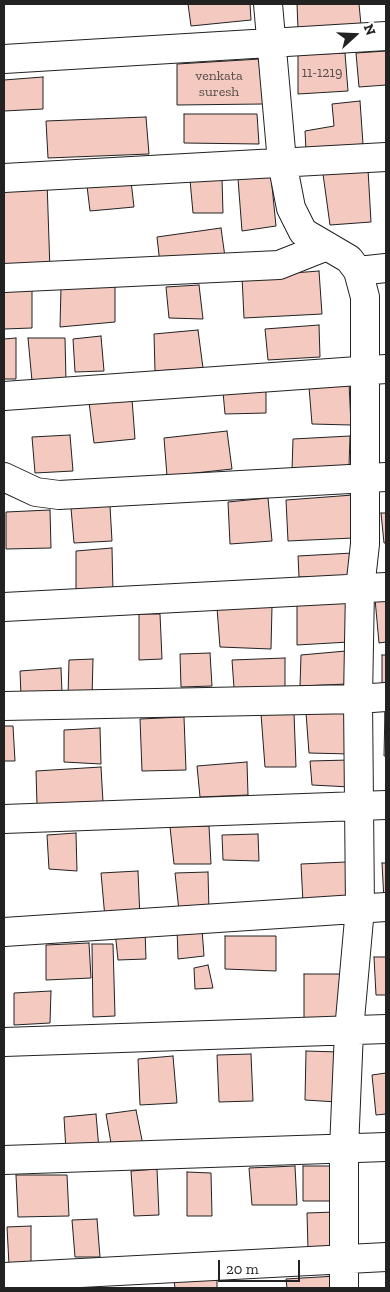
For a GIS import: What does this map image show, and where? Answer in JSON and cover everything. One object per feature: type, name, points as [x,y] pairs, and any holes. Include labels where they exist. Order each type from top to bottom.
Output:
[{"type":"street","points":[[268,4],[273,43],[282,162],[291,208],[303,232],[349,259],[358,271],[365,298],[376,370],[376,478],[365,544],[373,588],[358,700],[360,807],[373,908],[349,1031],[344,1149],[344,1288]]},
{"type":"street","points":[[4,60],[386,36]]},
{"type":"street","points":[[4,178],[386,157]]},
{"type":"street","points":[[4,278],[279,265],[327,246]]},
{"type":"street","points":[[358,271],[386,268]]},
{"type":"street","points":[[4,396],[376,370]]},
{"type":"street","points":[[4,477],[36,492],[58,495],[376,478]]},
{"type":"street","points":[[4,607],[373,588]]},
{"type":"street","points":[[4,706],[358,700],[386,697]]},
{"type":"street","points":[[4,818],[386,805]]},
{"type":"street","points":[[4,932],[373,908]]},
{"type":"street","points":[[4,1042],[386,1030]]},
{"type":"street","points":[[4,1160],[386,1147]]},
{"type":"street","points":[[4,1277],[386,1257]]},
{"type":"building","points":[[188,4],[250,4],[251,20],[191,26]]},
{"type":"building","points":[[297,4],[359,4],[361,25],[298,29]]},
{"type":"building","points":[[386,51],[386,85],[359,87],[356,53]]},
{"type":"building","points":[[345,53],[348,91],[298,94],[298,55]]},
{"type":"building","points":[[260,59],[263,104],[177,105],[177,64]]},
{"type":"building","points":[[43,77],[43,109],[4,111],[4,80]]},
{"type":"building","points":[[360,101],[363,144],[306,150],[305,131],[334,126],[332,104]]},
{"type":"building","points":[[184,114],[257,114],[259,144],[184,143]]},
{"type":"building","points":[[146,117],[149,154],[48,158],[46,121]]},
{"type":"building","points":[[368,169],[371,222],[330,225],[323,174]]},
{"type":"building","points":[[271,176],[276,226],[242,231],[238,179]]},
{"type":"building","points":[[222,179],[223,213],[193,213],[190,180]]},
{"type":"building","points":[[47,181],[50,271],[4,271],[4,184]]},
{"type":"building","points":[[131,181],[134,207],[90,211],[87,186]]},
{"type":"building","points":[[221,228],[225,257],[160,264],[157,237]]},
{"type":"building","points":[[319,271],[322,314],[244,318],[242,277]]},
{"type":"building","points":[[199,285],[203,319],[169,318],[166,287]]},
{"type":"building","points":[[115,286],[115,322],[60,327],[61,287]]},
{"type":"building","points":[[32,289],[32,328],[4,329],[4,291]]},
{"type":"building","points":[[319,325],[320,357],[268,360],[265,329]]},
{"type":"building","points":[[198,330],[203,368],[155,371],[154,334]]},
{"type":"building","points":[[101,336],[104,371],[75,372],[73,339]]},
{"type":"building","points":[[16,338],[16,379],[4,379],[4,339]]},
{"type":"building","points":[[28,338],[65,338],[66,381],[32,381]]},
{"type":"building","points":[[349,383],[351,425],[312,424],[309,387]]},
{"type":"building","points":[[266,391],[266,413],[225,414],[223,392]]},
{"type":"building","points":[[132,399],[135,439],[94,443],[89,402]]},
{"type":"building","points":[[227,431],[232,469],[167,476],[164,438]]},
{"type":"building","points":[[70,435],[73,471],[35,473],[32,437]]},
{"type":"building","points":[[350,436],[349,467],[292,470],[293,439]]},
{"type":"building","points":[[353,495],[353,538],[288,541],[286,500]]},
{"type":"building","points":[[268,498],[272,541],[230,544],[228,502]]},
{"type":"building","points":[[110,506],[112,541],[74,543],[71,508]]},
{"type":"building","points":[[50,510],[51,548],[6,549],[6,512]]},
{"type":"building","points":[[381,513],[386,513],[386,543],[384,543]]},
{"type":"building","points":[[112,548],[113,593],[76,592],[76,551]]},
{"type":"building","points":[[353,553],[352,578],[299,577],[298,556]]},
{"type":"building","points":[[386,598],[386,642],[379,643],[375,599]]},
{"type":"building","points":[[348,601],[349,642],[297,645],[297,605]]},
{"type":"building","points":[[272,607],[271,649],[220,647],[217,608]]},
{"type":"building","points":[[139,614],[160,614],[162,659],[139,660]]},
{"type":"building","points":[[346,651],[347,684],[300,686],[301,655]]},
{"type":"building","points":[[210,653],[212,686],[181,687],[180,654]]},
{"type":"building","points":[[382,655],[386,655],[386,689],[382,689]]},
{"type":"building","points":[[285,658],[285,689],[234,688],[232,660]]},
{"type":"building","points":[[93,659],[92,697],[68,696],[69,660]]},
{"type":"building","points":[[61,668],[62,693],[21,696],[20,671]]},
{"type":"building","points":[[385,710],[386,756],[384,756]]},
{"type":"building","points":[[350,712],[350,754],[309,753],[306,713]]},
{"type":"building","points":[[294,713],[296,767],[265,767],[261,714]]},
{"type":"building","points":[[184,717],[186,770],[142,771],[140,719]]},
{"type":"building","points":[[4,726],[13,726],[15,761],[4,761]]},
{"type":"building","points":[[100,728],[101,764],[64,762],[64,730]]},
{"type":"building","points":[[349,760],[350,787],[312,785],[310,761]]},
{"type":"building","points":[[247,762],[248,795],[200,797],[197,766]]},
{"type":"building","points":[[101,767],[103,802],[37,805],[36,771]]},
{"type":"building","points":[[209,826],[211,864],[174,864],[170,827]]},
{"type":"building","points":[[76,833],[77,871],[49,869],[47,835]]},
{"type":"building","points":[[258,834],[259,861],[223,860],[222,835]]},
{"type":"building","points":[[346,862],[347,903],[303,903],[301,864]]},
{"type":"building","points":[[382,863],[386,863],[386,901],[384,901]]},
{"type":"building","points":[[138,871],[140,918],[105,918],[101,873]]},
{"type":"building","points":[[208,872],[209,911],[179,911],[175,873]]},
{"type":"building","points":[[177,928],[202,929],[204,956],[178,959]]},
{"type":"building","points":[[145,930],[146,959],[118,960],[115,931]]},
{"type":"building","points":[[225,936],[276,936],[276,971],[225,969]]},
{"type":"building","points":[[89,943],[91,978],[46,980],[46,945]]},
{"type":"building","points":[[92,944],[113,944],[115,1016],[93,1017]]},
{"type":"building","points":[[374,957],[386,957],[386,995],[376,995]]},
{"type":"building","points":[[208,965],[213,988],[195,989],[194,968]]},
{"type":"building","points":[[304,974],[340,974],[339,1021],[304,1020]]},
{"type":"building","points":[[51,991],[50,1023],[14,1025],[14,993]]},
{"type":"building","points":[[306,1051],[339,1052],[337,1102],[305,1100]]},
{"type":"building","points":[[251,1054],[253,1101],[219,1102],[217,1055]]},
{"type":"building","points":[[173,1056],[177,1103],[140,1105],[138,1059]]},
{"type":"building","points":[[386,1073],[386,1114],[376,1115],[372,1075]]},
{"type":"building","points":[[136,1110],[143,1145],[112,1149],[106,1114]]},
{"type":"building","points":[[96,1114],[99,1149],[66,1151],[64,1117]]},
{"type":"building","points":[[295,1166],[297,1205],[252,1205],[249,1168]]},
{"type":"building","points":[[303,1166],[334,1166],[335,1201],[303,1201]]},
{"type":"building","points":[[157,1169],[159,1215],[134,1216],[131,1171]]},
{"type":"building","points":[[187,1172],[211,1173],[212,1216],[187,1216]]},
{"type":"building","points":[[16,1175],[67,1175],[69,1216],[18,1217]]},
{"type":"building","points":[[335,1212],[337,1247],[308,1249],[307,1213]]},
{"type":"building","points":[[97,1219],[100,1257],[75,1257],[72,1220]]},
{"type":"building","points":[[31,1226],[31,1265],[9,1265],[7,1227]]},
{"type":"building","points":[[336,1276],[336,1288],[287,1288],[286,1279]]},
{"type":"building","points":[[217,1280],[217,1288],[175,1288],[174,1281]]}]
